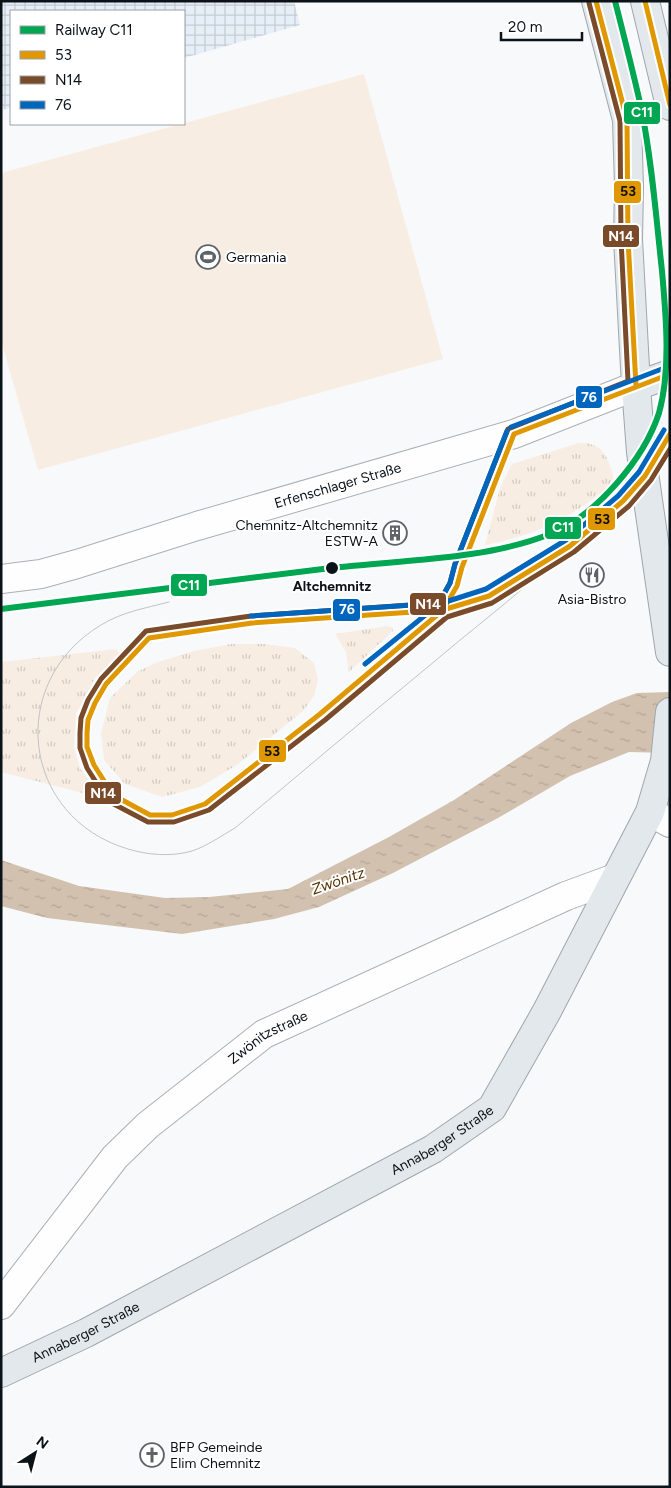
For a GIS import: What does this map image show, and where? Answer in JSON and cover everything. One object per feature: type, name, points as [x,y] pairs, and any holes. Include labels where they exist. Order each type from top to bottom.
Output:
[{"type":"main road","points":[[596,1],[627,120],[630,187],[628,239],[641,453],[670,652]]},
{"type":"main road","points":[[645,1],[670,106]]},
{"type":"main road","name":"Erfenschlager Straße","points":[[636,386],[670,374]]},
{"type":"main road","name":"Annaberger Straße","points":[[1,1373],[86,1333],[433,1149],[492,1108],[555,996],[615,878],[660,817],[670,712]]},
{"type":"street","name":"Erfenschlager Straße","points":[[1,579],[41,574],[78,564],[197,526],[514,434],[636,386]]},
{"type":"street","name":"Zwönitzstraße","points":[[1,1305],[115,1157],[148,1125],[264,1034],[566,896],[615,878]]},
{"type":"shaded area","points":[[1,1],[294,1],[300,25],[185,58],[185,10],[10,10],[10,108],[1,110]]},
{"type":"green space","name":"Germania","points":[[364,74],[443,359],[38,470],[1,340],[1,173],[177,125],[185,125],[185,123]]},
{"type":"green space","points":[[579,443],[594,445],[604,453],[614,480],[610,485],[582,507],[552,524],[536,531],[485,545],[500,488],[512,464]]},
{"type":"green space","points":[[388,626],[393,628],[393,631],[349,672],[346,652],[335,634]]},
{"type":"green space","points":[[231,644],[265,644],[295,648],[314,663],[318,680],[314,696],[303,711],[237,765],[200,787],[162,797],[125,784],[104,760],[101,734],[110,698],[137,672],[155,663],[194,651]]},
{"type":"green space","points":[[116,649],[120,654],[95,678],[76,714],[74,747],[80,768],[95,789],[94,793],[90,795],[1,772],[1,662]]},
{"type":"water","name":"Zwönitz","points":[[670,692],[670,753],[629,752],[570,776],[498,818],[393,873],[319,907],[274,919],[182,934],[47,918],[1,906],[1,860],[79,886],[165,898],[209,897],[288,889],[389,837],[454,800],[571,723],[612,702],[637,693]]},
{"type":"tram line","points":[[169,602],[117,617],[101,625],[70,650],[50,680],[40,712],[39,746],[47,779],[65,809],[92,833],[128,849],[143,853],[176,854],[192,851],[209,844],[235,828],[500,608],[565,550],[595,519],[622,486],[644,450],[660,412],[666,386],[666,341]]},
{"type":"rail line","name":"C11","points":[[1,609],[331,568],[471,554],[525,543],[550,534],[567,526],[601,500],[630,467],[652,431],[663,396],[666,361],[664,288],[648,148],[641,107],[615,1]]},
{"type":"transit line","name":"53","points":[[596,1],[627,120],[628,239],[636,386]]},
{"type":"transit line","name":"53","points":[[645,1],[670,105]]},
{"type":"transit line","name":"N14","points":[[589,3],[620,121],[621,239],[628,381],[508,429],[455,564],[450,583],[439,603],[251,616],[146,631],[101,679],[88,700],[81,718],[80,733],[80,748],[87,768],[108,801],[148,822],[174,822],[209,810],[325,720],[447,617],[492,603],[574,552],[629,506],[651,480],[670,449]]},
{"type":"transit line","name":"76","points":[[511,427],[667,367]]},
{"type":"transit line","name":"53","points":[[514,434],[670,374]]},
{"type":"transit line","name":"76","points":[[365,664],[439,604],[486,589],[566,540],[618,496],[639,472],[664,430]]},
{"type":"transit line","name":"76","points":[[437,606],[450,583],[455,564],[507,431]]},
{"type":"transit line","name":"53","points":[[443,610],[457,586],[462,567],[514,434]]},
{"type":"transit line","name":"53","points":[[443,610],[489,596],[570,546],[623,501],[645,476],[670,434]]},
{"type":"transit line","name":"76","points":[[251,616],[442,603]]},
{"type":"transit line","name":"53","points":[[443,610],[320,714],[205,804],[172,815],[150,815],[113,795],[94,765],[87,747],[87,733],[88,720],[95,703],[106,684],[149,638],[252,623],[443,610]]},
{"type":"place","name":"Germania","points":[[208,257]]},
{"type":"place","name":"Chemnitz-Altchemnitz ESTW-A","points":[[395,533]]},
{"type":"place","name":"Altchemnitz","points":[[332,568]]},
{"type":"place","name":"Asia-Bistro","points":[[592,575]]},
{"type":"place","name":"BFP Gemeinde Elim Chemnitz","points":[[152,1455]]}]
